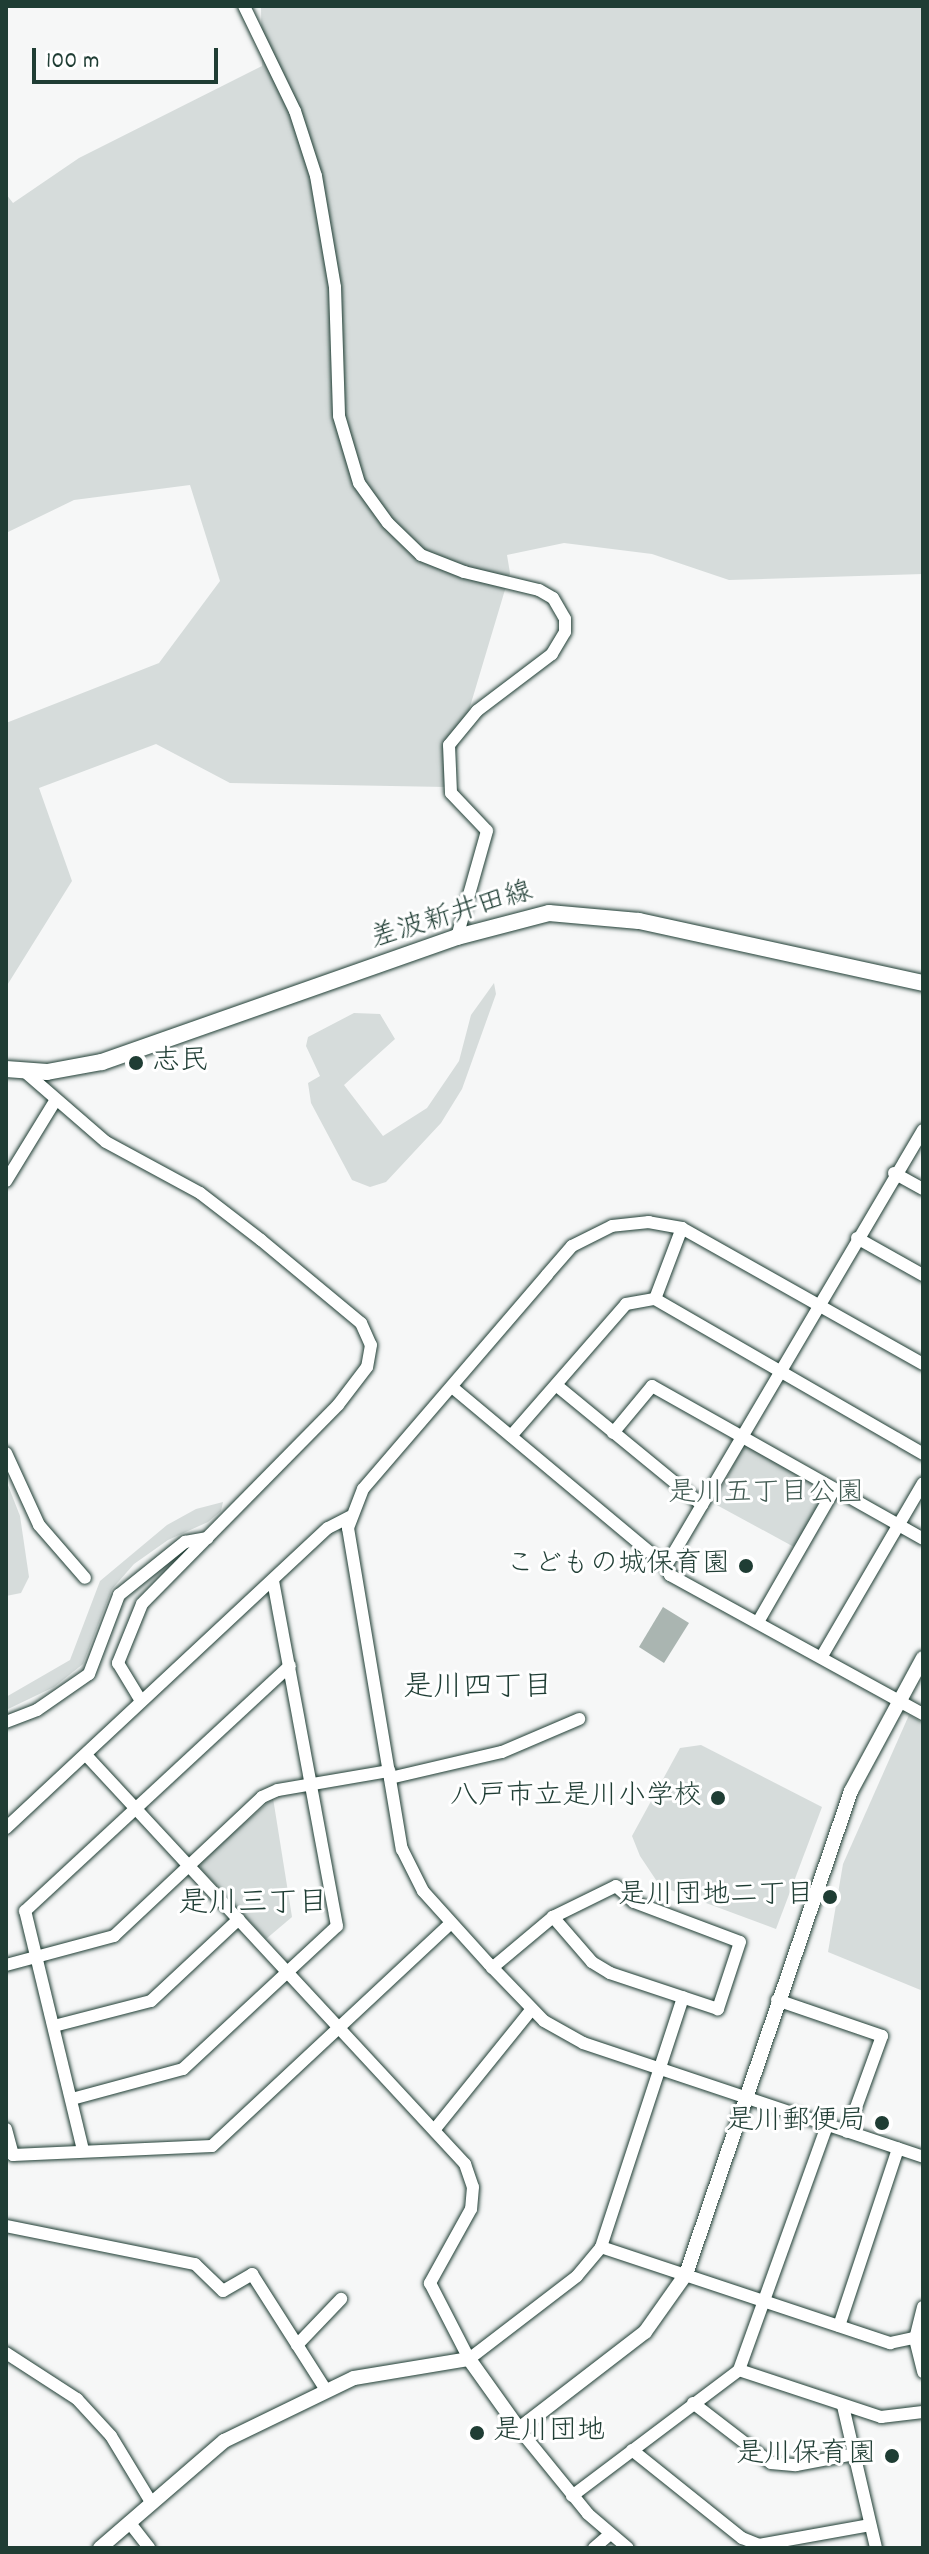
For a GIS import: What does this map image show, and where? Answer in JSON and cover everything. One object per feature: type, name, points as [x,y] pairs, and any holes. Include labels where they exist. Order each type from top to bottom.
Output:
[{"type":"main road","name":"差波新井田線","points":[[6,1069],[74,1070],[506,921],[577,913],[639,921],[923,983]]},
{"type":"street","points":[[244,6],[295,111],[316,176],[335,287],[339,416],[359,483],[388,523],[421,555],[464,572],[539,590],[553,598],[565,619],[565,632],[552,654],[477,711],[449,745],[451,793],[487,831],[457,937]]},
{"type":"street","points":[[24,1071],[106,1142],[200,1193],[322,1289],[369,1336],[372,1355],[367,1367],[338,1405],[162,1581],[129,1625],[118,1669],[141,1701]]},
{"type":"street","points":[[6,1181],[55,1101]]},
{"type":"street","points":[[666,1566],[894,1173],[923,1130]]},
{"type":"street","points":[[894,1173],[923,1189]]},
{"type":"street","points":[[923,1364],[682,1228],[631,1223],[582,1239],[363,1489],[350,1517],[350,1551],[408,1866],[451,1923],[532,2009],[583,2043],[923,2157]]},
{"type":"street","points":[[655,1299],[682,1228]]},
{"type":"street","points":[[857,1238],[923,1275]]},
{"type":"street","points":[[511,1436],[626,1304],[655,1299],[923,1454]]},
{"type":"street","points":[[556,1385],[702,1505]]},
{"type":"street","points":[[613,1433],[652,1386],[923,1539]]},
{"type":"street","points":[[452,1387],[666,1566],[670,1575],[923,1714]]},
{"type":"street","points":[[6,1453],[39,1525],[85,1578]]},
{"type":"street","points":[[822,1656],[923,1483]]},
{"type":"street","points":[[758,1622],[834,1490]]},
{"type":"street","points":[[6,1828],[328,1528],[350,1517]]},
{"type":"street","points":[[6,1722],[37,1710],[89,1674],[119,1595],[185,1542],[208,1538]]},
{"type":"street","points":[[72,2099],[183,2069],[337,1926],[273,1581]]},
{"type":"street","points":[[519,2429],[645,2332],[686,2274],[777,2000],[851,1791],[923,1658]]},
{"type":"street","points":[[83,2150],[25,1911],[290,1666]]},
{"type":"street","points":[[6,1965],[114,1936],[262,1797],[311,1783],[389,1774],[502,1752],[579,1719]]},
{"type":"street","points":[[86,1755],[465,2164],[473,2187],[471,2209],[430,2283],[469,2359],[519,2429],[572,2496],[628,2548]]},
{"type":"street","points":[[492,1968],[553,1917],[616,1886],[634,1902],[740,1942],[718,2009],[610,1973],[592,1962],[553,1917]]},
{"type":"street","points":[[54,2026],[151,2001],[239,1919]]},
{"type":"street","points":[[6,2129],[13,2155],[212,2146],[338,2024],[451,1923]]},
{"type":"street","points":[[100,2548],[224,2441],[326,2390],[389,2370],[469,2359],[577,2276],[601,2247],[683,1997]]},
{"type":"street","points":[[777,2000],[882,2036],[847,2132]]},
{"type":"street","points":[[435,2129],[532,2009]]},
{"type":"street","points":[[572,2496],[739,2370],[767,2302],[827,2126]]},
{"type":"street","points":[[839,2326],[898,2149]]},
{"type":"street","points":[[6,2226],[195,2264],[223,2291],[252,2274],[326,2390]]},
{"type":"street","points":[[601,2247],[890,2343],[919,2338]]},
{"type":"street","points":[[297,2345],[341,2299]]},
{"type":"street","points":[[923,2307],[919,2338],[923,2372]]},
{"type":"street","points":[[6,2353],[77,2399],[111,2436],[151,2502]]},
{"type":"street","points":[[739,2370],[881,2417],[923,2412]]},
{"type":"street","points":[[693,2403],[771,2463],[796,2465],[854,2454]]},
{"type":"street","points":[[843,2406],[876,2548]]},
{"type":"street","points":[[632,2450],[742,2538],[758,2546],[870,2525]]},
{"type":"street","points":[[129,2522],[149,2548]]},
{"type":"street","points":[[594,2548],[610,2534]]},
{"type":"green space","points":[[261,6],[923,6],[923,574],[729,580],[652,554],[564,543],[507,555],[510,573],[446,787],[230,783],[156,744],[39,788],[72,881],[6,987],[6,723],[159,663],[220,581],[190,485],[74,500],[6,533],[6,194],[13,203],[79,158],[262,66]]},
{"type":"green space","points":[[494,983],[496,994],[462,1089],[441,1123],[386,1182],[370,1187],[352,1180],[311,1103],[308,1083],[320,1076],[306,1046],[308,1037],[354,1013],[380,1014],[395,1039],[344,1085],[383,1136],[427,1108],[459,1061],[471,1015]]},
{"type":"green space","name":"是川五丁目公園","points":[[748,1447],[821,1488],[825,1496],[794,1547],[713,1503],[742,1449]]},
{"type":"green space","points":[[6,1480],[20,1516],[29,1577],[21,1593],[6,1596]]},
{"type":"green space","points":[[223,1502],[221,1511],[208,1522],[168,1540],[134,1564],[112,1589],[83,1664],[54,1687],[6,1710],[6,1697],[70,1660],[100,1581],[167,1525],[196,1509]]},
{"type":"green space","points":[[909,1715],[923,1723],[923,1991],[828,1952],[843,1864]]},
{"type":"green space","points":[[701,1745],[822,1807],[776,1929],[660,1886],[640,1856],[632,1836],[680,1748]]},
{"type":"green space","points":[[273,1798],[292,1917],[266,1939],[201,1869],[200,1862]]},
{"type":"shaded area","points":[[663,1607],[689,1623],[664,1663],[639,1647]]},
{"type":"place","name":"志民","points":[[136,1063]]},
{"type":"place","name":"こどもの城保育園","points":[[746,1566]]},
{"type":"place","name":"八戸市立是川小学校","points":[[718,1798]]},
{"type":"place","name":"是川団地二丁目","points":[[830,1897]]},
{"type":"place","name":"是川郵便局","points":[[882,2123]]},
{"type":"place","name":"是川団地","points":[[477,2433]]},
{"type":"place","name":"是川保育園","points":[[892,2456]]},
{"type":"district","name":"是川四丁目","points":[[478,1690]]},
{"type":"district","name":"是川三丁目","points":[[253,1906]]}]
